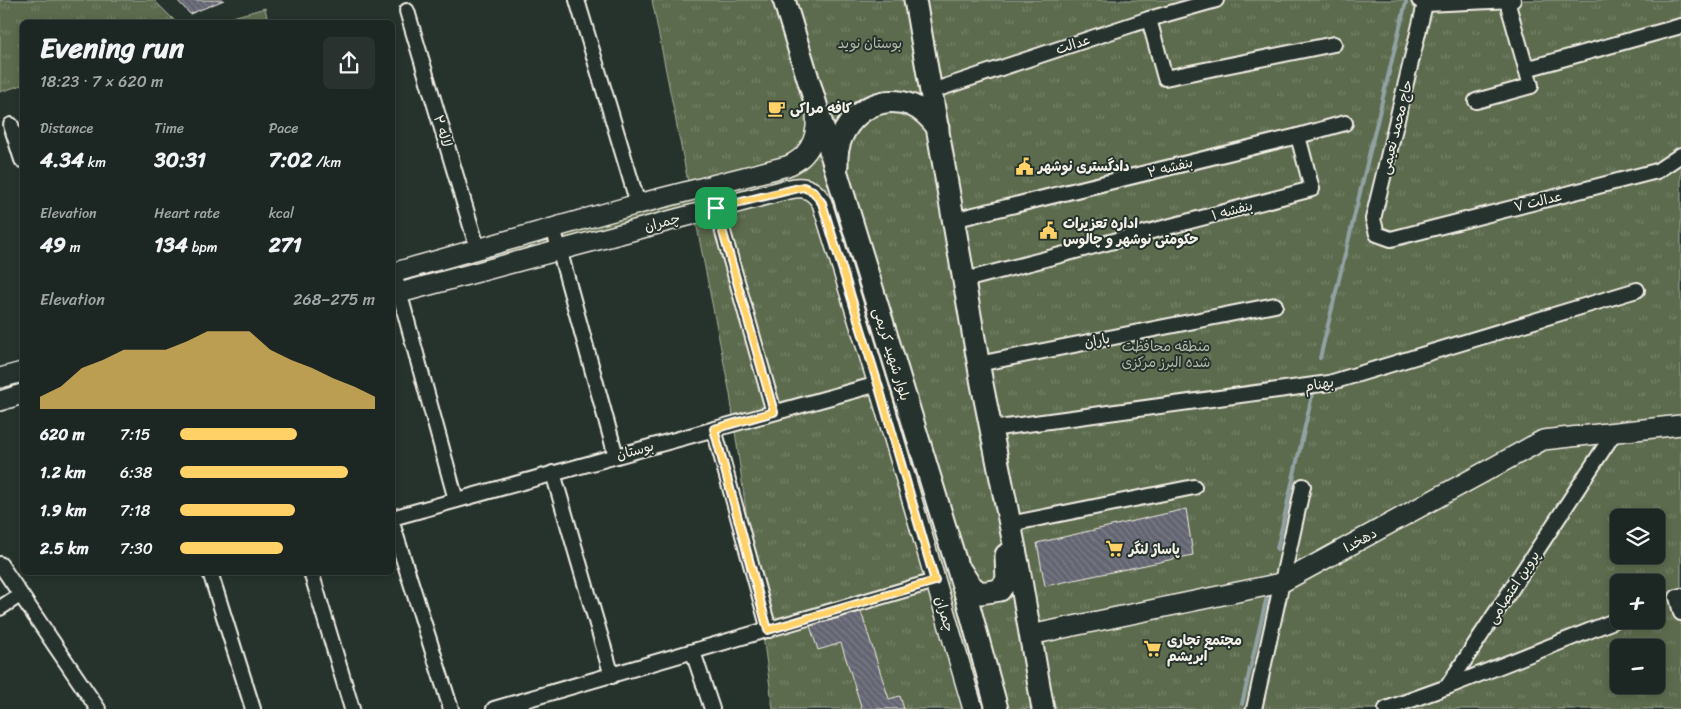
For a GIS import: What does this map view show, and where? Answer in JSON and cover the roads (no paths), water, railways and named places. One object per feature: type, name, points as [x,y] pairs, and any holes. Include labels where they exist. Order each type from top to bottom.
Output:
[{"type":"main road","name":"بلوار شهید کریمی","points":[[784,0],[957,565],[997,709]]},
{"type":"main road","points":[[915,0],[965,280],[978,364],[1010,524],[1043,709]]},
{"type":"main road","points":[[838,177],[836,158],[839,141],[847,124],[859,112],[867,108],[876,104],[893,102],[911,105],[927,114],[938,128]]},
{"type":"main road","points":[[957,565],[970,585],[980,593],[1000,590],[1007,580],[1008,564],[999,516],[1002,490]]},
{"type":"street","points":[[577,0],[638,204]]},
{"type":"street","name":"عدالت","points":[[932,91],[1148,19],[1216,0]]},
{"type":"street","points":[[1422,2],[1510,1],[1531,86],[1476,100]]},
{"type":"street","name":"حاج محمد نعیمی","points":[[1391,239],[1377,234],[1373,219],[1422,2]]},
{"type":"street","name":"لاله ۲","points":[[407,11],[478,250]]},
{"type":"street","points":[[1148,19],[1166,78],[1334,44]]},
{"type":"street","points":[[1526,69],[1681,26]]},
{"type":"street","name":"چمران","points":[[395,272],[553,227],[787,166],[797,161],[811,146],[816,133],[816,106]]},
{"type":"street","points":[[1298,136],[1345,123]]},
{"type":"street","points":[[11,125],[20,154]]},
{"type":"street","name":"بنفشه ۲","points":[[953,220],[1298,136]]},
{"type":"street","name":"بنفشه ۱","points":[[965,280],[1312,189],[1298,136]]},
{"type":"street","name":"۷ عدالت","points":[[1391,239],[1657,171],[1681,155]]},
{"type":"street","points":[[710,186],[774,412]]},
{"type":"street","name":"چمران","points":[[396,294],[716,208],[799,188],[808,188],[815,192],[822,203],[878,384],[973,709]]},
{"type":"street","points":[[553,227],[616,456]]},
{"type":"street","name":"بهنام","points":[[991,429],[1329,383],[1637,290]]},
{"type":"street","points":[[396,294],[456,500]]},
{"type":"street","name":"باران","points":[[978,364],[1275,305]]},
{"type":"street","points":[[0,378],[20,373]]},
{"type":"street","name":"بوستان","points":[[395,517],[878,384]]},
{"type":"street","points":[[0,400],[20,395]]},
{"type":"street","name":"دهخدا","points":[[1030,635],[1282,583],[1543,440],[1681,425]]},
{"type":"street","points":[[714,429],[768,630]]},
{"type":"street","name":"پروین اعتصامی","points":[[1447,687],[1614,433]]},
{"type":"street","points":[[553,473],[612,676]]},
{"type":"street","points":[[1254,709],[1303,486]]},
{"type":"street","points":[[1010,524],[1194,487]]},
{"type":"street","points":[[395,533],[452,709]]},
{"type":"street","points":[[0,564],[94,708]]},
{"type":"street","points":[[211,575],[253,709]]},
{"type":"street","points":[[312,575],[352,709]]},
{"type":"street","points":[[494,709],[529,704],[612,676],[935,581]]},
{"type":"street","points":[[0,608],[20,594]]},
{"type":"street","points":[[1681,596],[1677,597],[1681,613]]},
{"type":"street","points":[[1386,709],[1610,623]]},
{"type":"street","points":[[693,652],[712,709]]},
{"type":"waterway","points":[[1320,358],[1406,2]]},
{"type":"waterway","points":[[1277,549],[1314,387]]},
{"type":"waterway","points":[[1242,704],[1268,592]]},
{"type":"place","name":"کافه مراکی","points":[[776,108]]},
{"type":"place","name":"دادگستری نوشهر","points":[[1024,166]]},
{"type":"place","name":"اداره تعزیرات حکومتی نوشهر و چالوس","points":[[1049,231]]},
{"type":"place","name":"پاساژ لنگر","points":[[1115,549]]},
{"type":"place","name":"مجتمع تجاری ابریشم","points":[[1153,648]]},
{"type":"park label","name":"بوستان نوید","points":[[870,43]]},
{"type":"park label","name":"منطقه محافظت شده البرز مرکزی","points":[[1166,354]]}]
